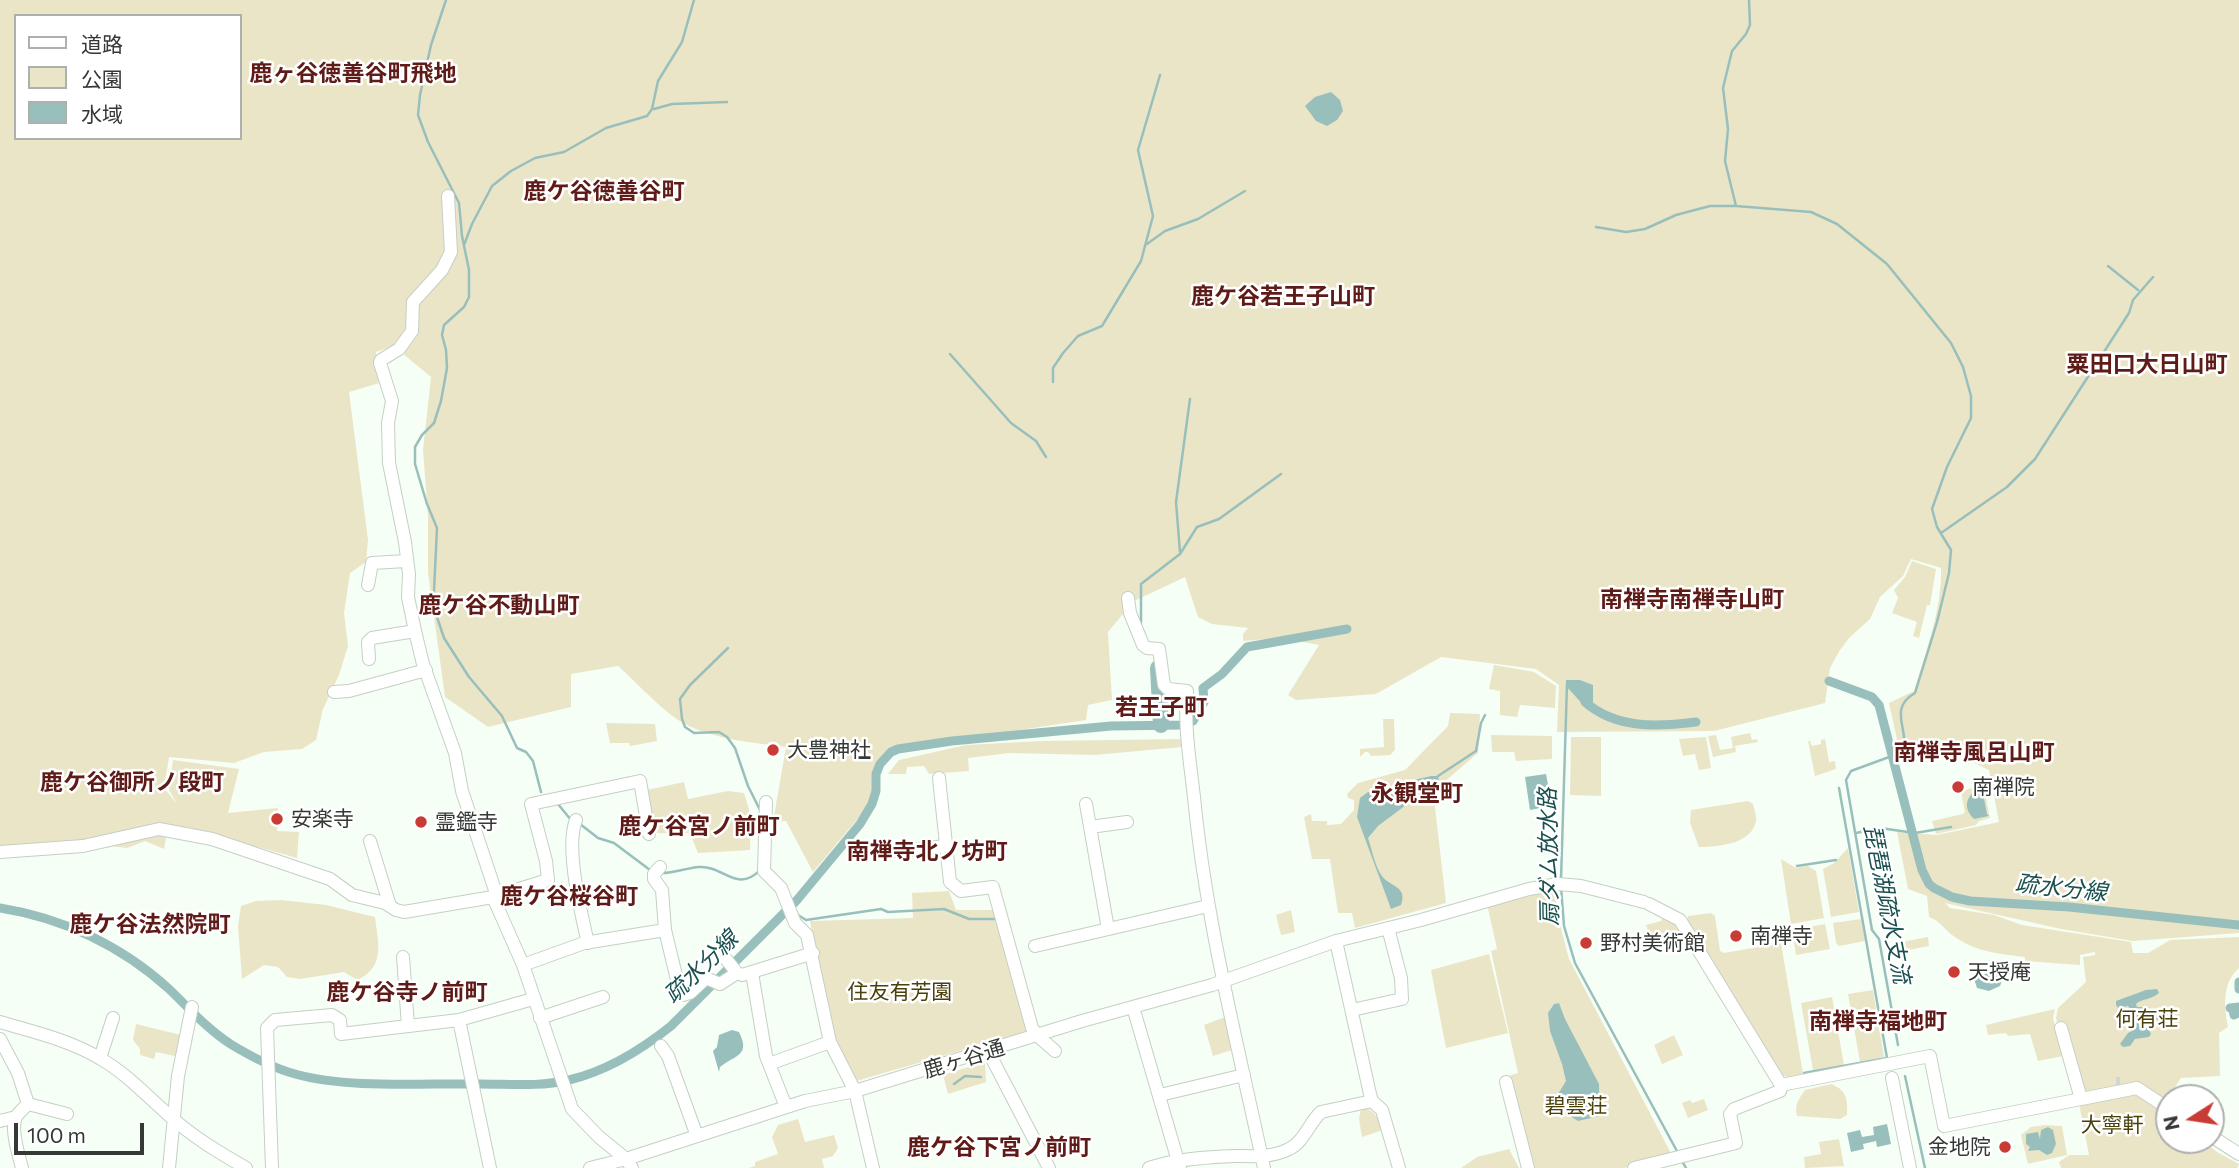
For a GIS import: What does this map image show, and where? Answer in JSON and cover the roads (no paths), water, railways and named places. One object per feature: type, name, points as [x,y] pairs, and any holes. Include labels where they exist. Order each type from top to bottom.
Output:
[{"type":"street","points":[[448,197],[451,252],[442,270],[413,302],[412,331],[399,349],[380,363],[392,401],[388,423],[390,463],[403,529],[409,574],[408,597],[426,670],[455,753],[462,791],[495,896],[523,965],[569,1103],[577,1115],[629,1163]]},
{"type":"street","points":[[368,585],[372,563],[406,561]]},
{"type":"street","points":[[1128,598],[1130,612],[1143,645],[1159,649],[1164,685],[1168,689],[1187,691],[1186,724],[1198,846],[1222,981],[1263,1163]]},
{"type":"street","points":[[369,659],[369,642],[372,638],[415,631]]},
{"type":"street","points":[[334,692],[349,691],[426,670]]},
{"type":"street","points":[[939,778],[950,882],[961,891],[993,887],[1032,1028],[1055,1051]]},
{"type":"street","points":[[0,852],[83,846],[159,829],[212,839],[330,879],[352,895],[385,903],[404,912],[495,896],[548,880],[546,861],[531,804],[640,781],[649,834]]},
{"type":"street","points":[[766,802],[764,871],[781,888],[795,923],[807,935],[830,1042],[855,1091],[873,1168]]},
{"type":"street","points":[[1086,804],[1108,929]]},
{"type":"street","points":[[575,822],[571,836],[579,903],[588,943]]},
{"type":"street","points":[[1090,827],[1127,822]]},
{"type":"street","points":[[370,841],[390,906]]},
{"type":"street","points":[[897,851],[946,846]]},
{"type":"street","points":[[657,870],[654,879],[662,890],[665,930],[680,992],[684,995],[690,993],[706,978],[720,984],[731,965],[752,973]]},
{"type":"street","name":"鹿ヶ谷通","points":[[593,1168],[629,1163],[698,1136],[786,1107],[855,1091],[1222,981],[1336,941],[1529,889],[1561,884],[1601,890],[1646,903],[1680,920],[1781,1085]]},
{"type":"street","points":[[1035,946],[1208,906]]},
{"type":"street","points":[[1352,1010],[1402,999],[1401,978],[1388,928]]},
{"type":"street","points":[[523,965],[588,943],[665,930]]},
{"type":"street","points":[[1336,941],[1372,1101],[1382,1110],[1399,1168]]},
{"type":"street","points":[[752,973],[760,968],[813,953]]},
{"type":"street","points":[[403,957],[408,1026]]},
{"type":"street","points":[[752,973],[769,1064],[786,1107]]},
{"type":"street","points":[[540,1018],[603,998]]},
{"type":"street","points":[[272,1168],[267,1028],[275,1020],[332,1015],[340,1020],[341,1034],[459,1020],[533,999]]},
{"type":"street","points":[[1133,1007],[1180,1164]]},
{"type":"street","points":[[169,1168],[172,1118],[191,1011]]},
{"type":"street","points":[[100,1058],[113,1018]]},
{"type":"street","points":[[459,1020],[490,1168]]},
{"type":"street","points":[[0,1022],[59,1040],[100,1058],[202,1141],[246,1168]]},
{"type":"street","points":[[2061,1028],[2081,1098]]},
{"type":"street","points":[[0,1039],[18,1073],[28,1104]]},
{"type":"street","points":[[769,1064],[830,1042]]},
{"type":"street","points":[[662,1046],[698,1136]]},
{"type":"street","points":[[988,1051],[1049,1168]]},
{"type":"street","points":[[1633,1168],[1736,1143],[1730,1114],[1734,1109],[1780,1091],[1781,1085],[1891,1071],[1930,1056],[1944,1126],[2126,1086],[2137,1088],[2155,1100]]},
{"type":"street","points":[[1891,1071],[1910,1168]]},
{"type":"street","points":[[1160,1095],[1244,1075]]},
{"type":"street","points":[[1506,1082],[1528,1168]]},
{"type":"street","points":[[1149,1168],[1227,1156],[1263,1163],[1298,1143],[1321,1112],[1372,1101]]},
{"type":"street","points":[[28,1104],[66,1114]]},
{"type":"street","points":[[0,1121],[16,1117],[28,1104]]},
{"type":"street","points":[[16,1117],[16,1147],[22,1168]]},
{"type":"water","points":[[1331,92],[1340,100],[1343,111],[1337,120],[1327,126],[1316,121],[1305,106],[1315,97]]},
{"type":"water","points":[[1566,680],[1580,680],[1593,685],[1593,712],[1566,686]]},
{"type":"water","points":[[1546,774],[1552,806],[1530,810],[1525,777]]},
{"type":"water","points":[[1438,776],[1439,782],[1414,792],[1410,802],[1378,826],[1368,838],[1380,872],[1385,880],[1402,894],[1401,905],[1391,909],[1357,817],[1360,798],[1368,792],[1385,795],[1392,785]]},
{"type":"water","points":[[1980,787],[1989,816],[1974,819],[1970,815],[1967,802],[1971,794]]},
{"type":"water","points":[[1998,968],[2002,969],[2004,975],[2000,986],[1989,991],[1977,988],[1974,979]]},
{"type":"water","points":[[2157,989],[2159,993],[2136,1004],[2137,1007],[2149,1007],[2151,1012],[2162,1016],[2160,1019],[2139,1024],[2148,1028],[2151,1034],[2149,1037],[2135,1039],[2130,1046],[2123,1047],[2120,1044],[2132,1031],[2128,1029],[2132,1022],[2129,1016],[2134,1014],[2128,1006],[2118,1008],[2116,1001],[2146,990]]},
{"type":"water","points":[[1559,1003],[1599,1084],[1600,1116],[1578,1121],[1565,1113],[1555,1099],[1566,1081],[1550,1031],[1548,1013],[1554,1004]]},
{"type":"water","points":[[732,1030],[739,1032],[742,1050],[720,1067],[719,1072],[713,1051],[717,1047],[719,1035]]},
{"type":"water","points":[[1887,1124],[1891,1144],[1877,1147],[1876,1141],[1863,1144],[1864,1149],[1851,1152],[1847,1133],[1860,1130],[1862,1137],[1874,1135],[1873,1127]]},
{"type":"water","points":[[2048,1127],[2053,1130],[2056,1144],[2052,1153],[2047,1155],[2039,1150],[2028,1151],[2030,1147],[2026,1144],[2026,1134],[2038,1132],[2040,1139],[2041,1130]]},
{"type":"waterway","points":[[446,0],[431,45],[418,115],[428,142],[459,203],[469,270],[469,297],[464,307],[444,325],[442,335],[447,368],[441,401],[434,423],[415,447],[415,464],[437,528],[434,591],[437,617],[444,638],[469,677],[502,716],[517,748],[526,752],[533,761],[541,792]]},
{"type":"waterway","points":[[464,245],[492,186],[511,171],[535,158],[564,152],[606,128],[647,116],[652,109],[658,81],[682,42],[694,0]]},
{"type":"waterway","points":[[1736,206],[1725,161],[1728,129],[1723,88],[1732,51],[1750,25],[1749,0]]},
{"type":"waterway","points":[[1053,382],[1053,368],[1063,353],[1078,336],[1102,326],[1141,261],[1153,216],[1138,150],[1160,75]]},
{"type":"waterway","points":[[654,109],[672,104],[727,102]]},
{"type":"waterway","points":[[1147,244],[1165,231],[1198,219],[1245,191]]},
{"type":"waterway","points":[[1596,227],[1626,232],[1645,229],[1676,215],[1710,206],[1811,212],[1837,224],[1887,264],[1951,343],[1963,367],[1971,396],[1971,418],[1947,467],[1932,509],[1937,527],[1951,550],[1949,573],[1915,693],[1902,707],[1903,746],[1900,753],[1851,771],[1846,780],[1872,930],[1879,939],[1898,1045]]},
{"type":"waterway","points":[[2108,266],[2138,290]]},
{"type":"waterway","points":[[1941,533],[2007,487],[2035,459],[2129,313],[2133,300],[2153,277]]},
{"type":"waterway","points":[[950,354],[1011,423],[1036,441],[1046,457]]},
{"type":"waterway","points":[[1180,552],[1176,502],[1190,399]]},
{"type":"waterway","points":[[1141,623],[1141,584],[1180,554],[1197,527],[1219,519],[1281,474]]},
{"type":"waterway","name":"疏水分線","points":[[0,908],[69,927],[111,947],[151,974],[223,1039],[255,1058],[287,1072],[338,1082],[386,1084],[524,1085],[569,1080],[623,1059],[671,1026],[797,900],[860,824],[872,804],[880,764],[891,752],[952,741],[1111,726],[1182,725],[1193,721],[1204,702],[1203,688],[1222,674],[1247,647],[1347,629]]},
{"type":"waterway","points":[[728,648],[690,685],[680,699],[682,719],[685,727],[694,733],[719,732],[727,737],[735,748],[748,786],[760,810]]},
{"type":"waterway","points":[[1158,668],[1161,725]]},
{"type":"waterway","name":"疏水分線","points":[[1829,681],[1872,697],[1879,705],[1922,870],[1934,888],[1952,897],[1970,901],[2069,907],[2239,925]]},
{"type":"waterway","name":"扇ダム放水路","points":[[1561,880],[1567,684]]},
{"type":"waterway","name":"疏水分線","points":[[1585,702],[1597,711],[1623,722],[1652,725],[1696,722]]},
{"type":"waterway","points":[[1438,776],[1476,751],[1485,715]]},
{"type":"waterway","points":[[1804,1073],[1887,1058],[1839,788]]},
{"type":"waterway","points":[[558,804],[571,820]]},
{"type":"waterway","points":[[580,824],[598,838],[614,843],[650,870]]},
{"type":"waterway","points":[[1856,833],[1880,828],[1915,833],[1951,827]]},
{"type":"waterway","points":[[1797,866],[1836,860]]},
{"type":"waterway","points":[[659,873],[699,867],[744,879],[752,877],[760,870]]},
{"type":"waterway","name":"扇ダム放水路","points":[[1561,887],[1564,926],[1575,963],[1678,1153]]},
{"type":"waterway","points":[[798,915],[806,920],[881,909],[888,912],[944,909],[969,919],[996,919]]},
{"type":"waterway","points":[[2239,982],[2239,989]]},
{"type":"waterway","points":[[2239,1007],[2230,1008],[2233,1009],[2234,1015],[2235,1010],[2239,1009]]},
{"type":"waterway","points":[[954,1084],[965,1076],[981,1077]]},
{"type":"waterway","name":"琵琶湖疏水支流","points":[[1905,1076],[1925,1168]]},
{"type":"waterway","name":"扇ダム放水路","points":[[1681,1159],[1686,1168]]},
{"type":"place","name":"大豊神社","points":[[773,750]]},
{"type":"place","name":"南禅院","points":[[1958,787]]},
{"type":"place","name":"安楽寺","points":[[277,819]]},
{"type":"place","name":"霊鑑寺","points":[[421,822]]},
{"type":"place","name":"南禅寺","points":[[1736,936]]},
{"type":"place","name":"野村美術館","points":[[1586,943]]},
{"type":"place","name":"天授庵","points":[[1954,972]]},
{"type":"place","name":"金地院","points":[[2005,1147]]},
{"type":"district","name":"鹿ヶ谷徳善谷町飛地","points":[[353,73]]},
{"type":"district","name":"鹿ケ谷徳善谷町","points":[[604,191]]},
{"type":"district","name":"鹿ケ谷若王子山町","points":[[1283,296]]},
{"type":"district","name":"粟田口大日山町","points":[[2147,364]]},
{"type":"district","name":"南禅寺南禅寺山町","points":[[1692,599]]},
{"type":"district","name":"鹿ケ谷不動山町","points":[[499,605]]},
{"type":"district","name":"若王子町","points":[[1161,707]]},
{"type":"district","name":"南禅寺風呂山町","points":[[1974,752]]},
{"type":"district","name":"鹿ケ谷御所ノ段町","points":[[132,782]]},
{"type":"district","name":"永観堂町","points":[[1417,793]]},
{"type":"district","name":"鹿ケ谷宮ノ前町","points":[[699,826]]},
{"type":"district","name":"南禅寺北ノ坊町","points":[[927,851]]},
{"type":"district","name":"鹿ケ谷桜谷町","points":[[569,896]]},
{"type":"district","name":"鹿ケ谷法然院町","points":[[150,924]]},
{"type":"district","name":"鹿ケ谷寺ノ前町","points":[[407,992]]},
{"type":"district","name":"南禅寺福地町","points":[[1878,1021]]},
{"type":"district","name":"鹿ケ谷下宮ノ前町","points":[[999,1147]]},
{"type":"park label","name":"住友有芳園","points":[[900,992]]},
{"type":"park label","name":"何有荘","points":[[2147,1019]]},
{"type":"park label","name":"碧雲荘","points":[[1576,1106]]},
{"type":"park label","name":"大寧軒","points":[[2112,1125]]}]
